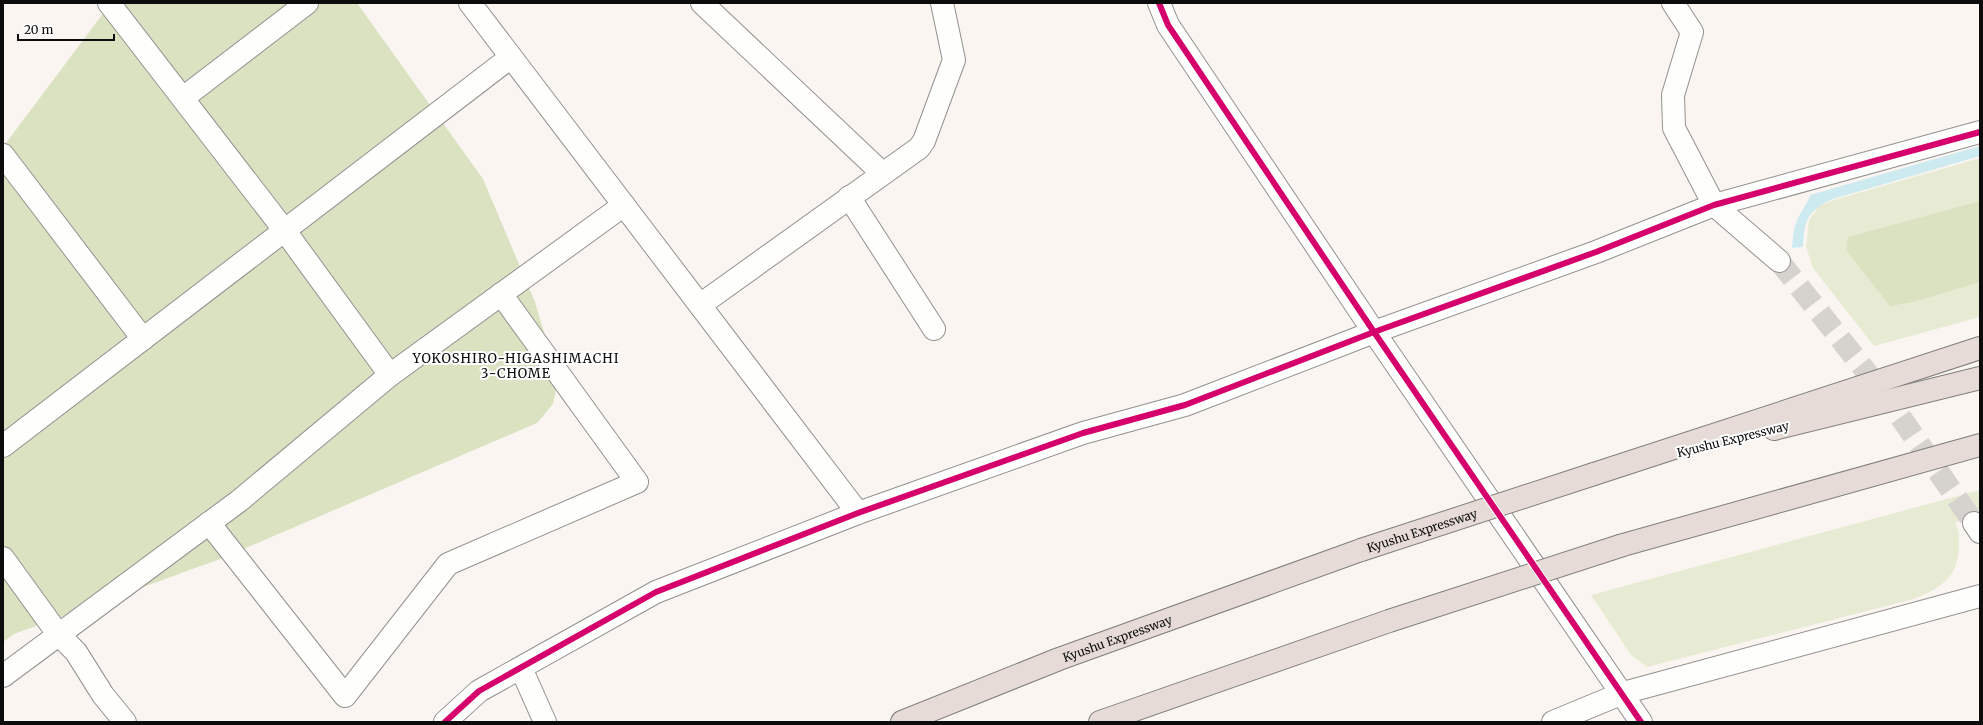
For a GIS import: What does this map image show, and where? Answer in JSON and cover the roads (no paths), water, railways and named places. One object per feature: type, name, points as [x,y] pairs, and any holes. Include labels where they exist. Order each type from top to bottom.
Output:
[{"type":"highway","points":[[1594,474],[1980,348]]},
{"type":"highway","name":"Kyushu Expressway","points":[[902,722],[1059,659],[1361,550],[1594,474],[1980,378]]},
{"type":"highway","points":[[1100,722],[1389,621],[1623,545],[1980,445]]},
{"type":"street","points":[[109,3],[285,231],[390,375]]},
{"type":"street","points":[[182,98],[307,3]]},
{"type":"street","points":[[470,3],[858,513]]},
{"type":"street","points":[[702,3],[882,173]]},
{"type":"street","points":[[700,305],[882,173],[919,148],[924,141],[954,60],[942,3]]},
{"type":"street","points":[[1159,3],[1168,25],[1374,332],[1641,722]]},
{"type":"street","points":[[1673,3],[1692,32],[1672,95],[1674,128],[1714,206],[1779,261]]},
{"type":"street","points":[[3,446],[511,57]]},
{"type":"street","points":[[445,722],[479,691],[656,592],[858,513],[1083,433],[1185,405],[1374,332],[1596,252],[1714,206],[1980,132]]},
{"type":"street","points":[[3,155],[143,339]]},
{"type":"street","points":[[849,198],[934,329]]},
{"type":"street","points":[[3,676],[239,501],[390,375],[624,206]]},
{"type":"street","points":[[209,523],[345,696],[448,564],[637,482],[501,294]]},
{"type":"street","points":[[3,558],[58,634],[76,652],[103,695],[125,722]]},
{"type":"street","points":[[1553,722],[1622,693],[1980,596]]},
{"type":"street","points":[[520,668],[545,722]]},
{"type":"water","points":[[1980,146],[1980,156],[1833,199],[1825,203],[1813,212],[1806,223],[1803,247],[1792,248],[1796,222],[1810,195]]},
{"type":"tunnel","points":[[1779,261],[1890,402],[1974,523]]},
{"type":"district","name":"YOKOSHIRO-HIGASHIMACHI 3-CHOME","points":[[516,366]]}]
